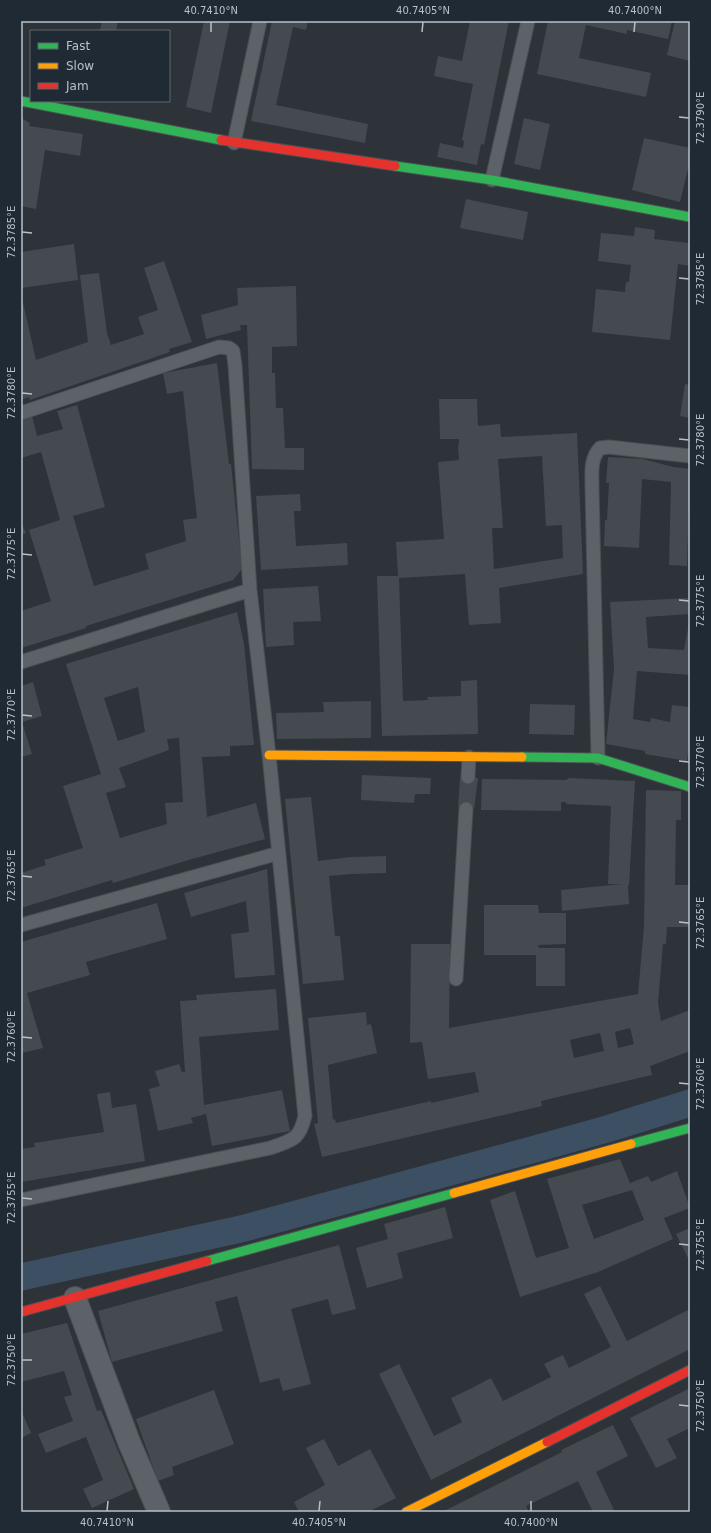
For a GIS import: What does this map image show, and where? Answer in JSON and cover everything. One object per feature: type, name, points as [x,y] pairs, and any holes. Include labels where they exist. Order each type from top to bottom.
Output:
[{"type":"street","points":[[21,101],[234,142],[492,180],[690,217]]},
{"type":"street","points":[[269,756],[598,758],[690,787]]},
{"type":"street","points":[[21,1312],[690,1128]]},
{"type":"street","points":[[76,1298],[129,1442],[159,1512]]},
{"type":"street","points":[[406,1512],[690,1370]]},
{"type":"lane","points":[[234,142],[260,21]]},
{"type":"lane","points":[[492,180],[528,21]]},
{"type":"lane","points":[[21,413],[220,347],[229,348],[233,351],[250,590],[269,756],[305,1116],[302,1128],[294,1139],[270,1148],[21,1200]]},
{"type":"lane","points":[[598,758],[592,466],[594,455],[600,448],[609,447],[690,456]]},
{"type":"lane","points":[[21,662],[250,590]]},
{"type":"lane","points":[[468,777],[470,757]]},
{"type":"lane","points":[[456,978],[466,808]]},
{"type":"lane","points":[[21,925],[279,853]]},
{"type":"building","points":[[102,21],[118,21],[116,30],[100,30]]},
{"type":"building","points":[[204,21],[230,21],[211,113],[186,107]]},
{"type":"building","points":[[272,21],[308,21],[306,30],[293,27],[276,105],[368,124],[365,143],[251,121]]},
{"type":"building","points":[[470,21],[509,21],[484,145],[481,144],[477,165],[437,157],[440,143],[463,148],[464,141],[462,140],[473,84],[434,76],[438,56],[462,61]]},
{"type":"building","points":[[548,21],[672,21],[668,39],[627,30],[627,34],[586,25],[579,58],[651,73],[646,97],[537,74]]},
{"type":"building","points":[[675,21],[690,21],[690,61],[667,55]]},
{"type":"building","points":[[21,118],[30,123],[29,126],[83,134],[80,156],[45,150],[36,209],[21,206]]},
{"type":"building","points":[[524,118],[550,124],[540,170],[514,164]]},
{"type":"building","points":[[644,138],[690,148],[690,161],[680,202],[632,190]]},
{"type":"building","points":[[466,199],[528,212],[523,240],[460,228]]},
{"type":"building","points":[[635,227],[655,230],[654,239],[690,243],[690,266],[678,264],[670,340],[592,332],[596,289],[625,292],[626,282],[629,282],[631,265],[598,261],[601,233],[634,236]]},
{"type":"building","points":[[74,244],[78,280],[21,288],[21,252]]},
{"type":"building","points":[[164,261],[192,342],[169,349],[170,352],[30,400],[29,397],[21,400],[21,294],[36,360],[88,342],[80,275],[99,273],[107,333],[111,345],[144,334],[138,317],[158,310],[144,268]]},
{"type":"building","points":[[296,286],[297,346],[272,347],[272,373],[275,373],[276,408],[283,408],[285,448],[304,448],[304,470],[252,469],[247,325],[240,325],[241,330],[206,339],[201,315],[238,305],[237,288]]},
{"type":"building","points":[[217,363],[229,464],[231,464],[242,569],[233,580],[21,648],[21,611],[51,601],[29,530],[60,520],[41,452],[21,458],[21,420],[32,416],[37,436],[63,429],[57,411],[77,405],[105,507],[73,516],[94,586],[149,569],[145,554],[186,541],[183,520],[197,518],[183,391],[167,394],[163,373]]},
{"type":"building","points":[[685,384],[690,385],[690,418],[680,416]]},
{"type":"building","points":[[439,399],[477,399],[478,426],[500,424],[501,437],[577,433],[583,574],[499,588],[501,623],[469,625],[465,574],[399,578],[403,701],[428,700],[427,697],[461,696],[461,681],[477,680],[478,734],[382,736],[377,576],[398,576],[396,542],[444,539],[438,462],[459,460],[459,439],[440,439]],"holes":[[[542,456],[546,526],[562,525],[563,558],[494,569],[492,528],[503,528],[498,459]]]},
{"type":"building","points":[[608,457],[643,459],[673,467],[690,469],[687,566],[669,565],[671,482],[642,479],[639,548],[604,546],[609,483],[606,483]]},
{"type":"building","points":[[300,494],[301,511],[294,511],[296,546],[347,543],[348,565],[261,570],[256,496]]},
{"type":"building","points":[[21,522],[26,533],[21,535]]},
{"type":"building","points":[[318,586],[321,621],[293,622],[294,645],[266,647],[263,589]]},
{"type":"building","points":[[690,598],[690,614],[646,617],[648,648],[684,650],[690,618],[690,675],[637,671],[633,719],[650,722],[651,718],[670,722],[672,705],[690,707],[690,738],[687,761],[645,754],[645,751],[606,744],[614,669],[610,602]]},
{"type":"building","points":[[237,612],[244,644],[254,745],[230,746],[230,756],[202,757],[207,817],[256,803],[265,839],[113,883],[112,880],[21,908],[21,873],[46,865],[44,860],[83,848],[63,786],[101,774],[66,664]],"holes":[[[138,687],[145,732],[118,741],[104,698]],[[179,738],[183,802],[165,803],[167,824],[120,838],[106,793],[126,787],[119,768],[169,750],[167,739]]]},
{"type":"building","points":[[33,682],[42,716],[22,722],[32,754],[21,757],[21,686]]},
{"type":"building","points":[[371,701],[371,738],[277,739],[276,713],[324,712],[323,702]]},
{"type":"building","points":[[530,704],[575,705],[574,735],[529,734]]},
{"type":"building","points":[[362,775],[431,778],[430,794],[415,794],[414,803],[361,800]]},
{"type":"building","points":[[460,777],[478,778],[474,809],[458,808]]},
{"type":"building","points":[[568,778],[635,781],[628,885],[629,904],[562,911],[561,890],[622,884],[608,884],[611,806],[566,804],[566,802],[561,802],[561,811],[481,810],[482,779],[567,780]]},
{"type":"building","points":[[646,790],[681,791],[681,820],[676,820],[675,885],[690,885],[690,927],[667,927],[666,944],[663,944],[658,1003],[661,1021],[690,1010],[690,1051],[650,1066],[652,1075],[541,1101],[542,1106],[322,1157],[314,1124],[318,1123],[308,1018],[366,1012],[367,1025],[371,1024],[377,1053],[328,1065],[333,1120],[335,1119],[336,1123],[431,1101],[431,1103],[479,1092],[475,1072],[428,1079],[422,1042],[410,1043],[411,944],[450,944],[449,1028],[638,994],[644,927]],"holes":[[[630,1028],[634,1044],[618,1048],[615,1032]],[[600,1033],[604,1051],[574,1058],[570,1040]]]},
{"type":"building","points":[[311,797],[318,861],[351,857],[386,856],[386,873],[329,876],[335,936],[340,936],[344,980],[303,984],[285,799]]},
{"type":"building","points":[[267,869],[275,975],[235,978],[231,934],[249,932],[246,901],[191,917],[184,893]]},
{"type":"building","points":[[157,903],[167,939],[86,962],[90,975],[27,993],[43,1048],[22,1053],[23,1057],[21,1057],[21,942]]},
{"type":"building","points":[[484,905],[538,905],[539,913],[566,913],[566,944],[538,945],[539,948],[565,948],[565,986],[536,986],[536,955],[484,955]]},
{"type":"building","points":[[276,989],[279,1030],[199,1037],[204,1105],[282,1090],[290,1131],[212,1146],[206,1114],[191,1118],[193,1123],[158,1131],[149,1089],[160,1086],[155,1071],[179,1064],[182,1072],[185,1072],[180,1001],[197,1000],[196,995]]},
{"type":"building","points":[[110,1092],[112,1108],[136,1104],[145,1161],[21,1182],[21,1149],[35,1147],[34,1143],[104,1132],[97,1094]]},
{"type":"building","points":[[620,1159],[630,1183],[648,1176],[651,1182],[677,1171],[690,1208],[664,1218],[673,1239],[598,1272],[520,1297],[490,1200],[515,1191],[536,1258],[569,1248],[547,1179]],"holes":[[[632,1190],[644,1220],[594,1239],[582,1205]]]},
{"type":"building","points":[[445,1207],[453,1238],[397,1253],[403,1278],[367,1288],[356,1248],[388,1239],[384,1224]]},
{"type":"building","points":[[690,1228],[690,1262],[676,1234]]},
{"type":"building","points":[[339,1245],[356,1309],[332,1315],[328,1299],[291,1309],[311,1384],[283,1391],[279,1378],[260,1383],[237,1296],[215,1302],[223,1331],[112,1362],[98,1311]]},
{"type":"building","points":[[600,1286],[627,1341],[690,1309],[690,1349],[431,1480],[379,1374],[399,1364],[434,1436],[462,1422],[451,1398],[491,1378],[503,1401],[551,1377],[544,1364],[563,1355],[569,1368],[611,1347],[584,1294]]},
{"type":"building","points":[[67,1323],[97,1411],[101,1410],[134,1489],[92,1508],[83,1489],[103,1480],[86,1437],[46,1453],[38,1434],[73,1421],[64,1397],[72,1395],[64,1371],[21,1382],[21,1334]]},
{"type":"building","points":[[690,1388],[690,1428],[667,1439],[677,1458],[656,1468],[630,1418]]},
{"type":"building","points":[[214,1390],[234,1444],[172,1467],[174,1475],[158,1481],[136,1419]]},
{"type":"building","points":[[21,1410],[31,1433],[21,1438]]},
{"type":"building","points":[[613,1425],[628,1456],[596,1472],[615,1512],[593,1512],[578,1481],[526,1506],[529,1512],[442,1512],[562,1452],[561,1450]]},
{"type":"building","points":[[324,1439],[338,1466],[370,1449],[396,1498],[368,1512],[299,1512],[294,1502],[325,1485],[306,1448]]},
{"type":"waterway","points":[[21,1277],[241,1229],[607,1129],[690,1103]]},
{"type":"traffic: fast","points":[[21,101],[221,140]]},
{"type":"traffic: fast","points":[[395,166],[492,180],[690,217]]},
{"type":"traffic: fast","points":[[522,757],[598,758],[690,787]]},
{"type":"traffic: fast","points":[[631,1144],[690,1128]]},
{"type":"traffic: fast","points":[[207,1261],[454,1193]]},
{"type":"traffic: slow","points":[[269,755],[522,757]]},
{"type":"traffic: slow","points":[[454,1193],[631,1144]]},
{"type":"traffic: slow","points":[[406,1512],[547,1442]]},
{"type":"traffic: jam","points":[[221,140],[395,166]]},
{"type":"traffic: jam","points":[[21,1312],[207,1261]]},
{"type":"traffic: jam","points":[[547,1442],[690,1370]]}]
